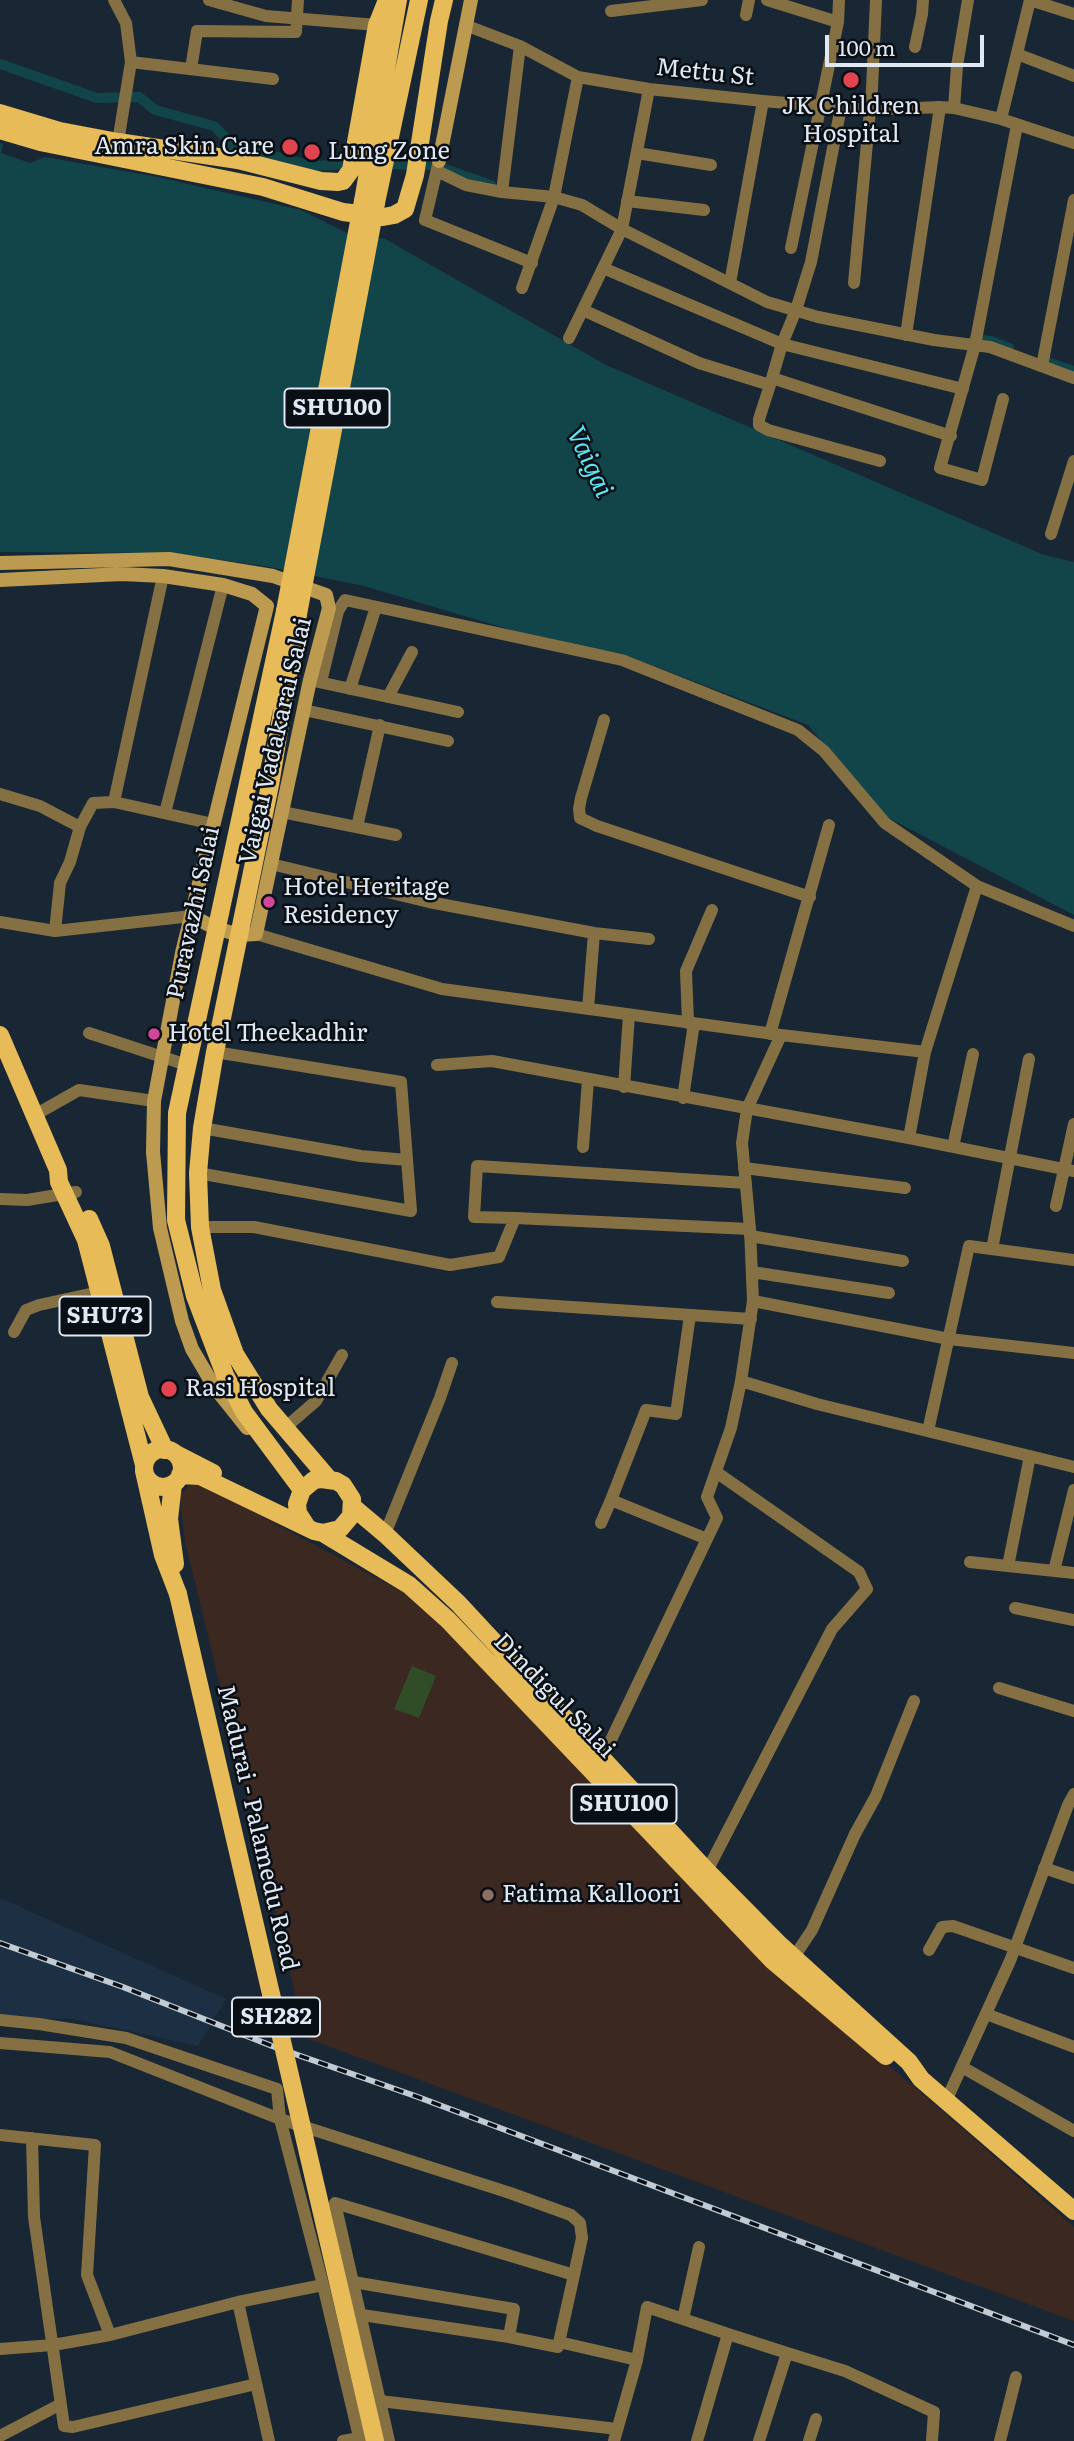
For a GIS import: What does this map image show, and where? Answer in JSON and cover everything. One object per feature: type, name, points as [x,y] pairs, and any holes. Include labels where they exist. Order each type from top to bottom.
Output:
[{"type":"main road","points":[[0,113],[60,131],[238,160],[332,183],[343,181],[368,164],[377,25],[387,0]]},
{"type":"main road","name":"SHU100","points":[[292,613],[369,202],[368,164],[398,0]]},
{"type":"main road","name":"SHU100","points":[[368,164],[419,0]]},
{"type":"main road","points":[[0,130],[40,142],[264,187],[343,212],[383,217],[394,215],[405,209],[415,175],[444,0]]},
{"type":"main road","points":[[438,167],[471,0]]},
{"type":"main road","name":"Vaigai Vadakarai Salai","points":[[0,563],[169,559],[273,576],[326,595],[329,608],[315,681],[304,710],[271,864],[248,934]]},
{"type":"main road","name":"Vaigai Vadakarai Salai","points":[[0,580],[163,576],[223,585],[252,594],[267,606],[182,953],[154,1101],[153,1152],[160,1228],[182,1321],[192,1349],[215,1388],[272,1458],[279,1457]]},
{"type":"main road","name":"Puravazhi Salai","points":[[292,613],[215,928],[177,1113],[176,1220],[195,1296],[225,1375],[244,1412],[279,1457],[301,1493]]},
{"type":"main road","name":"Puravazhi Salai","points":[[292,613],[248,934],[215,1052],[202,1128],[198,1173],[200,1227],[212,1290],[235,1354],[270,1409],[328,1478]]},
{"type":"main road","points":[[192,916],[215,928],[248,934]]},
{"type":"main road","name":"SHU73","points":[[0,1035],[58,1170],[59,1182],[70,1193],[101,1246],[140,1397],[170,1452],[181,1464],[177,1480]]},
{"type":"main road","name":"SHU73","points":[[70,1193],[86,1240],[144,1468]]},
{"type":"main road","points":[[177,1480],[158,1486],[149,1480],[144,1468],[149,1455],[170,1452],[273,1500],[284,1500],[301,1493],[314,1480],[328,1478]]},
{"type":"main road","name":"Madurai - Palamedu Road","points":[[144,1468],[163,1555],[177,1594]]},
{"type":"main road","name":"Dindigul Salai","points":[[177,1480],[200,1476],[315,1530],[409,1585],[448,1620],[772,1960],[903,2071],[921,2079]]},
{"type":"main road","name":"SHU100","points":[[328,1478],[348,1491],[353,1507]]},
{"type":"main road","name":"Madurai - Palamedu Road","points":[[177,1480],[169,1520],[177,1594],[365,2440]]},
{"type":"main road","name":"SHU100","points":[[301,1493],[298,1513],[315,1530]]},
{"type":"main road","points":[[315,1530],[340,1529],[346,1523],[353,1507]]},
{"type":"main road","name":"Dindigul Salai","points":[[353,1507],[459,1604],[707,1871],[794,1957],[909,2062],[921,2079],[1074,2211]]},
{"type":"street","points":[[114,0],[126,23],[131,62],[118,142]]},
{"type":"street","points":[[210,0],[266,16],[377,25]]},
{"type":"street","points":[[266,0],[266,16]]},
{"type":"street","points":[[191,69],[197,31],[296,33],[298,0]]},
{"type":"street","points":[[611,11],[702,0]]},
{"type":"street","points":[[746,15],[749,0]]},
{"type":"street","points":[[767,0],[838,22]]},
{"type":"street","points":[[791,248],[838,22],[839,0]]},
{"type":"street","points":[[854,283],[870,110],[876,0]]},
{"type":"street","points":[[915,47],[923,0]]},
{"type":"street","points":[[954,108],[957,66],[968,0]]},
{"type":"street","points":[[1002,119],[1030,0],[1074,14]]},
{"type":"street","name":"Mettu St","points":[[465,25],[520,46],[578,77],[649,89],[821,106],[870,110],[954,108],[1002,119],[1074,143]]},
{"type":"street","points":[[503,189],[520,46]]},
{"type":"street","points":[[1017,54],[1074,76]]},
{"type":"street","points":[[131,62],[273,79]]},
{"type":"street","points":[[522,288],[554,194],[578,77]]},
{"type":"street","points":[[569,338],[623,225],[649,89]]},
{"type":"street","points":[[731,280],[763,101]]},
{"type":"street","points":[[841,107],[811,262],[782,344],[759,425],[768,430],[880,461]]},
{"type":"street","points":[[907,331],[940,107]]},
{"type":"street","points":[[1003,399],[982,480],[940,468],[976,341],[1017,125]]},
{"type":"street","points":[[637,153],[711,165]]},
{"type":"street","points":[[532,263],[425,219],[438,167],[466,185],[554,194],[582,205],[731,280],[767,302],[907,331],[976,341],[1043,362],[1074,378]]},
{"type":"street","points":[[1043,362],[1074,200]]},
{"type":"street","points":[[627,201],[704,209]]},
{"type":"street","points":[[603,268],[782,344],[963,389]]},
{"type":"street","points":[[583,310],[699,363],[951,436]]},
{"type":"street","points":[[1051,534],[1074,461]]},
{"type":"street","points":[[114,802],[163,576]]},
{"type":"street","points":[[165,813],[223,585]]},
{"type":"street","points":[[458,712],[315,681],[338,611],[345,600],[622,660],[798,730],[824,751],[885,823],[977,886],[1074,926]]},
{"type":"street","points":[[350,689],[376,607]]},
{"type":"street","points":[[388,697],[412,652]]},
{"type":"street","points":[[304,710],[448,741]]},
{"type":"street","points":[[604,720],[581,798],[580,818],[810,897]]},
{"type":"street","points":[[357,827],[380,725]]},
{"type":"street","points":[[0,794],[40,806],[80,827]]},
{"type":"street","points":[[55,931],[60,883],[70,862],[80,827],[93,803],[114,802],[213,824]]},
{"type":"street","points":[[282,812],[396,835]]},
{"type":"street","points":[[596,1774],[717,1518],[707,1497],[732,1428],[753,1301],[742,1143],[747,1109],[776,1035],[829,825]]},
{"type":"street","points":[[271,864],[429,902],[594,933],[649,939]]},
{"type":"street","points":[[909,1138],[925,1052],[977,886]]},
{"type":"street","points":[[683,1098],[691,1023],[686,971],[712,911]]},
{"type":"street","points":[[0,922],[55,931],[192,916]]},
{"type":"street","points":[[588,1009],[594,933]]},
{"type":"street","points":[[248,934],[442,989],[776,1035],[925,1052]]},
{"type":"street","points":[[624,1087],[629,1015]]},
{"type":"street","points":[[89,1033],[187,1065]]},
{"type":"street","points":[[198,1173],[411,1211],[401,1082],[215,1052]]},
{"type":"street","points":[[953,1147],[973,1054]]},
{"type":"street","points":[[992,1249],[1029,1059]]},
{"type":"street","points":[[437,1065],[492,1062],[1069,1170]]},
{"type":"street","points":[[583,1147],[587,1080]]},
{"type":"street","points":[[33,1116],[79,1090],[154,1101]]},
{"type":"street","points":[[1056,1206],[1069,1170],[1074,1124]]},
{"type":"street","points":[[202,1128],[361,1156],[407,1160]]},
{"type":"street","points":[[746,1183],[478,1166],[474,1217],[750,1232],[903,1262]]},
{"type":"street","points":[[744,1168],[905,1188]]},
{"type":"street","points":[[0,1199],[27,1200],[70,1193]]},
{"type":"street","points":[[200,1227],[254,1227],[450,1265],[499,1257],[515,1218]]},
{"type":"street","points":[[928,1431],[969,1246],[1074,1260]]},
{"type":"street","points":[[752,1272],[889,1293]]},
{"type":"street","points":[[14,1332],[26,1310],[99,1292]]},
{"type":"street","points":[[753,1301],[949,1339],[1074,1353]]},
{"type":"street","points":[[497,1302],[751,1319]]},
{"type":"street","points":[[601,1523],[646,1410],[676,1414],[690,1315]]},
{"type":"street","points":[[286,1427],[316,1401],[342,1354]]},
{"type":"street","points":[[385,1534],[452,1363]]},
{"type":"street","points":[[741,1381],[817,1404],[1074,1467]]},
{"type":"street","points":[[1008,1566],[1030,1456]]},
{"type":"street","points":[[707,1871],[832,1629],[867,1589],[859,1572],[716,1472]]},
{"type":"street","points":[[1054,1571],[1074,1490]]},
{"type":"street","points":[[611,1500],[707,1539]]},
{"type":"street","points":[[970,1562],[1074,1573]]},
{"type":"street","points":[[1015,1608],[1074,1620]]},
{"type":"street","points":[[999,1688],[1074,1711]]},
{"type":"street","points":[[794,1957],[812,1930],[855,1834],[876,1796],[914,1701]]},
{"type":"street","points":[[946,2101],[1015,1947],[1074,1794]]},
{"type":"street","points":[[1044,1868],[1074,1878]]},
{"type":"street","points":[[929,1950],[942,1927],[948,1926],[1074,1968]]},
{"type":"street","points":[[986,2014],[1074,2047]]},
{"type":"street","points":[[0,2020],[126,2038],[277,2089],[280,2119],[365,2440],[343,2441]]},
{"type":"street","points":[[0,2043],[110,2052],[280,2119],[510,2193],[571,2215],[580,2223],[582,2238],[558,2347],[362,2315]]},
{"type":"street","points":[[962,2067],[1074,2131]]},
{"type":"street","points":[[0,2136],[95,2145],[87,2275],[110,2335]]},
{"type":"street","points":[[32,2138],[34,2217],[64,2426],[73,2427],[256,2384]]},
{"type":"street","points":[[388,2441],[335,2203],[574,2275]]},
{"type":"street","points":[[683,2319],[699,2247]]},
{"type":"street","points":[[353,2282],[514,2309],[509,2337]]},
{"type":"street","points":[[0,2349],[53,2345],[110,2335],[237,2302],[323,2285]]},
{"type":"street","points":[[237,2302],[269,2441]]},
{"type":"street","points":[[380,2401],[616,2435],[637,2360],[647,2307],[845,2371],[934,2412],[932,2441]]},
{"type":"street","points":[[697,2441],[728,2334]]},
{"type":"street","points":[[559,2342],[637,2360]]},
{"type":"street","points":[[759,2441],[787,2353]]},
{"type":"street","points":[[1000,2441],[1016,2377]]},
{"type":"street","points":[[0,2436],[59,2405]]},
{"type":"street","points":[[809,2441],[816,2419]]},
{"type":"shaded area","name":"Fatima Kalloori","points":[[194,1480],[410,1596],[452,1633],[761,1959],[937,2106],[1074,2227],[1074,2321],[306,2038],[185,1542],[180,1495]]},
{"type":"shaded area","points":[[412,1666],[436,1676],[419,1718],[394,1709]]},
{"type":"shaded area","points":[[0,1898],[226,1999],[198,2046],[73,2019],[0,2018]]},
{"type":"water","name":"Vaigai","points":[[0,143],[3,144],[1,153],[30,163],[45,157],[158,177],[301,210],[349,234],[385,239],[606,365],[1044,555],[1074,562],[1074,915],[885,816],[808,725],[620,653],[548,641],[364,586],[270,567],[172,553],[0,552]]},
{"type":"waterway","points":[[0,64],[97,98],[139,97],[155,110],[214,126],[233,145],[313,166],[355,164]]},
{"type":"waterway","points":[[381,164],[433,165],[491,185]]},
{"type":"waterway","points":[[974,339],[991,341],[1009,348]]},
{"type":"waterway","points":[[1044,361],[1074,371]]},
{"type":"railway","points":[[0,1943],[123,1987],[272,2046],[418,2097],[1074,2345]]},
{"type":"place","name":"JK Children Hospital","points":[[851,80]]},
{"type":"place","name":"Amra Skin Care","points":[[290,147]]},
{"type":"place","name":"Lung Zone","points":[[312,152]]},
{"type":"place","name":"Hotel Heritage Residency","points":[[269,902]]},
{"type":"place","name":"Hotel Theekadhir","points":[[154,1034]]},
{"type":"place","name":"Rasi Hospital","points":[[169,1389]]},
{"type":"place","name":"Fatima Kalloori","points":[[488,1895]]}]
